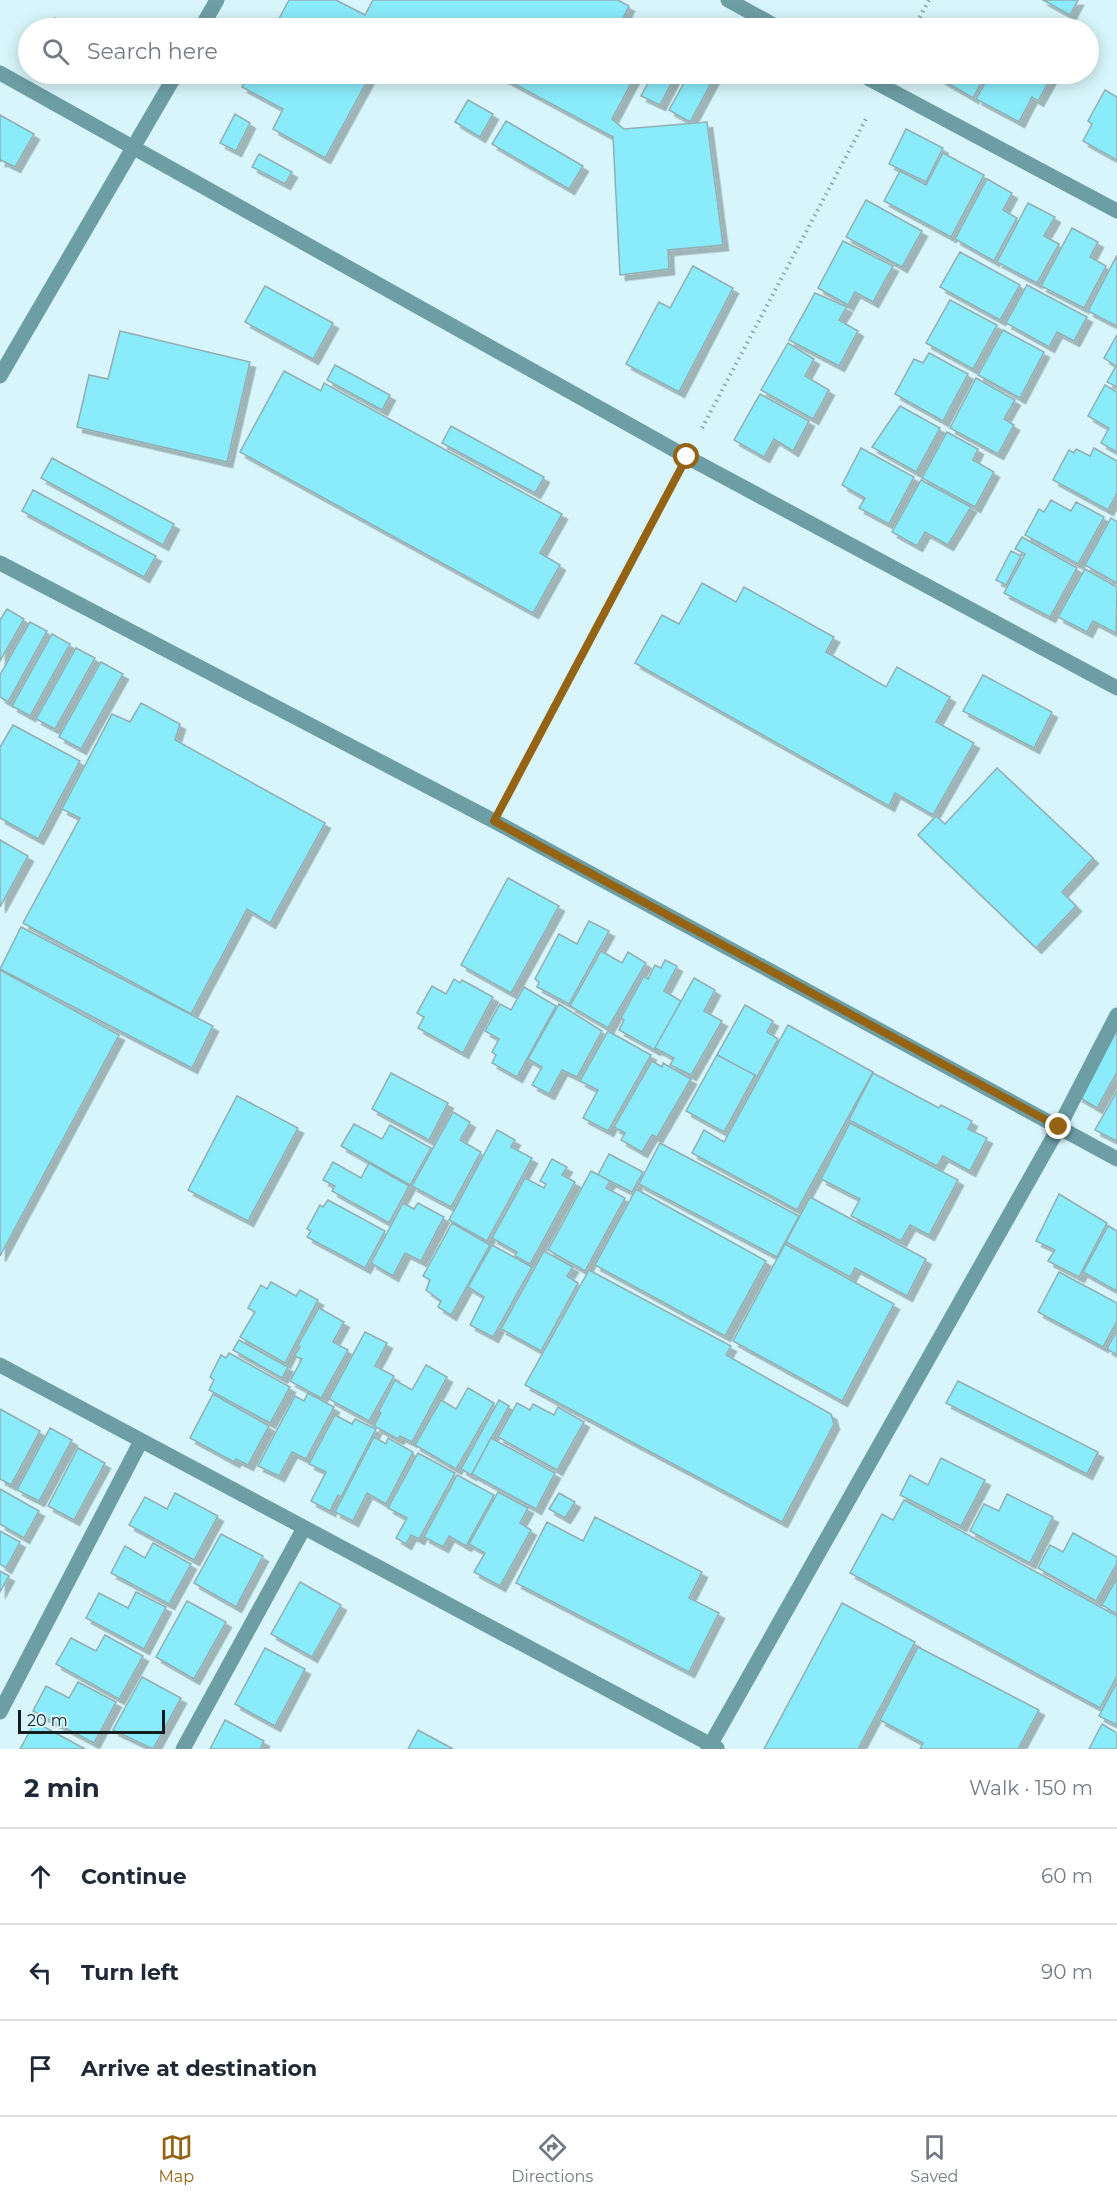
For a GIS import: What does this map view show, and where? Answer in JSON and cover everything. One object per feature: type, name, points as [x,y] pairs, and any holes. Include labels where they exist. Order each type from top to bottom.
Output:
[{"type":"street","points":[[207,18],[217,0]]},
{"type":"street","points":[[728,0],[761,18]]},
{"type":"street","points":[[0,72],[18,82]]},
{"type":"street","points":[[21,84],[687,457],[1117,688]]},
{"type":"street","points":[[0,376],[170,84]]},
{"type":"street","points":[[879,84],[1117,211]]},
{"type":"street","points":[[0,563],[494,821],[1117,1159]]},
{"type":"street","points":[[0,1365],[712,1748],[1059,1127],[1117,1014]]},
{"type":"street","points":[[0,1712],[141,1441]]},
{"type":"street","points":[[183,1749],[304,1528]]},
{"type":"path","points":[[919,18],[929,0]]},
{"type":"path","points":[[494,821],[883,86]]},
{"type":"building","points":[[289,0],[336,0],[365,15],[373,0],[618,0],[629,6],[623,18],[279,18]]},
{"type":"building","points":[[1043,0],[1078,0],[1070,15]]},
{"type":"building","points":[[244,84],[366,84],[325,158],[273,129],[283,109],[242,87]]},
{"type":"building","points":[[515,84],[631,84],[612,119],[624,129],[707,122],[723,245],[668,250],[669,269],[620,275],[613,137]]},
{"type":"building","points":[[648,84],[671,84],[660,105],[641,96]]},
{"type":"building","points":[[683,84],[711,84],[690,122],[669,110]]},
{"type":"building","points":[[949,84],[981,84],[973,98]]},
{"type":"building","points":[[984,84],[1047,84],[1038,101],[1032,97],[1019,122],[976,99]]},
{"type":"building","points":[[1105,90],[1117,97],[1117,160],[1083,141],[1092,124],[1088,121]]},
{"type":"building","points":[[468,100],[493,114],[480,137],[455,122]]},
{"type":"building","points":[[235,114],[250,123],[236,151],[220,143]]},
{"type":"building","points":[[0,115],[34,134],[15,167],[1,160],[0,162]]},
{"type":"building","points":[[506,121],[583,166],[569,189],[492,144]]},
{"type":"building","points":[[906,129],[943,148],[926,182],[889,164]]},
{"type":"building","points":[[943,153],[984,175],[951,237],[884,201],[900,171],[926,185]]},
{"type":"building","points":[[259,154],[292,172],[285,184],[252,167]]},
{"type":"building","points":[[987,179],[1012,193],[1003,210],[1017,218],[994,261],[955,239]]},
{"type":"building","points":[[866,200],[922,231],[902,267],[846,237]]},
{"type":"building","points":[[1028,203],[1055,217],[1044,236],[1059,244],[1037,283],[997,262]]},
{"type":"building","points":[[1072,228],[1098,242],[1090,257],[1106,266],[1084,308],[1041,286]]},
{"type":"building","points":[[843,241],[893,266],[873,302],[855,292],[848,305],[818,288]]},
{"type":"building","points":[[960,252],[1020,285],[1000,320],[940,287]]},
{"type":"building","points":[[1117,255],[1117,326],[1088,311]]},
{"type":"building","points":[[693,266],[733,288],[679,392],[626,364],[659,302],[670,308]]},
{"type":"building","points":[[1027,285],[1087,317],[1074,341],[1057,332],[1049,347],[1006,323]]},
{"type":"building","points":[[265,286],[333,323],[313,359],[245,322]]},
{"type":"building","points":[[815,293],[847,307],[839,320],[858,331],[839,366],[789,340]]},
{"type":"building","points":[[950,300],[997,325],[973,369],[926,343]]},
{"type":"building","points":[[1003,330],[1044,352],[1020,398],[978,375]]},
{"type":"building","points":[[120,331],[250,362],[227,462],[77,427],[89,375],[108,379]]},
{"type":"building","points":[[1117,335],[1117,387],[1107,382],[1116,366],[1104,358]]},
{"type":"building","points":[[788,343],[814,359],[805,376],[829,390],[813,419],[761,390]]},
{"type":"building","points":[[929,353],[968,374],[943,421],[895,394],[914,359],[923,363]]},
{"type":"building","points":[[335,365],[390,395],[382,410],[327,380]]},
{"type":"building","points":[[284,371],[321,391],[324,383],[562,514],[540,553],[560,565],[533,613],[240,452]]},
{"type":"building","points":[[976,378],[1015,400],[1004,419],[1014,425],[998,454],[950,428]]},
{"type":"building","points":[[1105,385],[1117,392],[1117,452],[1101,443],[1109,428],[1088,416]]},
{"type":"building","points":[[760,394],[809,421],[793,451],[774,439],[764,457],[734,440]]},
{"type":"building","points":[[900,406],[940,428],[916,472],[872,447]]},
{"type":"building","points":[[451,426],[544,477],[535,493],[442,443]]},
{"type":"building","points":[[947,432],[978,449],[973,460],[994,472],[975,507],[922,478]]},
{"type":"building","points":[[861,448],[914,477],[889,524],[859,508],[865,498],[842,485]]},
{"type":"building","points":[[1094,448],[1117,461],[1117,493],[1108,510],[1053,480],[1069,450],[1074,453],[1076,449],[1090,456]]},
{"type":"building","points":[[52,458],[174,524],[163,545],[41,478]]},
{"type":"building","points":[[921,480],[971,507],[948,545],[925,532],[917,546],[892,532]]},
{"type":"building","points":[[33,490],[156,556],[144,577],[22,511]]},
{"type":"building","points":[[1051,500],[1071,511],[1076,502],[1104,517],[1078,564],[1025,535],[1039,509],[1044,512]]},
{"type":"building","points":[[1111,518],[1117,522],[1117,583],[1085,565]]},
{"type":"building","points":[[1022,537],[1077,568],[1050,617],[1004,593],[1025,554],[1015,549]]},
{"type":"building","points":[[1011,551],[1021,556],[1006,585],[996,580]]},
{"type":"building","points":[[1085,569],[1117,587],[1116,633],[1093,621],[1087,632],[1058,617]]},
{"type":"building","points":[[702,583],[736,602],[744,587],[834,637],[826,652],[886,687],[897,667],[950,697],[936,722],[974,743],[933,815],[895,793],[889,806],[635,663],[662,615],[679,624]]},
{"type":"building","points":[[7,609],[24,619],[0,661],[0,620]]},
{"type":"building","points":[[30,622],[47,631],[8,702],[0,697],[0,675]]},
{"type":"building","points":[[52,634],[70,644],[30,716],[12,706]]},
{"type":"building","points":[[76,648],[95,658],[55,729],[36,719]]},
{"type":"building","points":[[101,662],[123,674],[81,749],[59,737]]},
{"type":"building","points":[[983,675],[1052,712],[1034,748],[963,711]]},
{"type":"building","points":[[141,703],[180,724],[175,740],[325,823],[270,923],[247,909],[191,1014],[23,923],[80,818],[62,809],[112,714],[130,722]]},
{"type":"building","points":[[13,725],[80,761],[38,839],[0,818],[0,747]]},
{"type":"building","points":[[997,768],[1093,858],[1062,892],[1076,906],[1036,948],[918,835],[936,816],[945,824]]},
{"type":"building","points":[[0,840],[28,856],[0,907]]},
{"type":"building","points":[[508,878],[559,906],[511,993],[461,965]]},
{"type":"building","points":[[589,921],[609,931],[569,1004],[537,987],[539,982],[535,979],[559,934],[577,944]]},
{"type":"building","points":[[21,927],[213,1026],[192,1068],[0,969]]},
{"type":"building","points":[[601,951],[622,963],[628,952],[646,963],[608,1028],[570,1006]]},
{"type":"building","points":[[665,960],[677,966],[664,991],[681,1001],[655,1050],[619,1030],[624,1020],[621,1018],[644,976],[648,979],[655,965],[661,968]]},
{"type":"building","points":[[0,970],[119,1035],[0,1256]]},
{"type":"building","points":[[694,978],[715,990],[704,1011],[722,1021],[691,1075],[670,1065],[674,1058],[655,1048]]},
{"type":"building","points":[[454,979],[460,983],[462,980],[493,997],[463,1053],[418,1028],[424,1017],[417,1013],[432,986],[446,994]]},
{"type":"building","points":[[524,987],[556,1006],[517,1077],[492,1063],[496,1055],[492,1052],[499,1039],[485,1031],[500,1004],[511,1010]]},
{"type":"building","points":[[559,1004],[602,1031],[577,1077],[562,1070],[549,1094],[532,1085],[542,1067],[528,1059]]},
{"type":"building","points":[[745,1005],[773,1021],[767,1032],[778,1039],[757,1077],[717,1055]]},
{"type":"building","points":[[788,1025],[873,1072],[797,1210],[692,1153],[704,1130],[724,1142]]},
{"type":"building","points":[[1117,1028],[1117,1072],[1097,1108],[1077,1096]]},
{"type":"building","points":[[608,1031],[651,1055],[608,1131],[583,1118],[598,1090],[580,1081]]},
{"type":"building","points":[[717,1055],[755,1075],[724,1132],[686,1111]]},
{"type":"building","points":[[652,1061],[662,1067],[663,1063],[691,1079],[657,1137],[652,1135],[642,1152],[621,1140],[625,1133],[614,1127]]},
{"type":"building","points":[[391,1073],[448,1103],[429,1140],[372,1109]]},
{"type":"building","points":[[873,1073],[939,1108],[941,1105],[972,1121],[968,1129],[987,1138],[970,1171],[943,1156],[937,1166],[849,1120]]},
{"type":"building","points":[[1117,1091],[1117,1141],[1095,1130]]},
{"type":"building","points":[[237,1096],[298,1128],[248,1221],[188,1190]]},
{"type":"building","points":[[453,1112],[470,1122],[460,1140],[481,1152],[451,1207],[412,1186]]},
{"type":"building","points":[[850,1123],[958,1180],[929,1235],[910,1225],[901,1241],[851,1216],[860,1199],[821,1179]]},
{"type":"building","points":[[354,1124],[382,1139],[390,1125],[431,1148],[410,1185],[341,1146]]},
{"type":"building","points":[[497,1130],[515,1140],[511,1147],[532,1158],[487,1241],[449,1220]]},
{"type":"building","points":[[660,1143],[799,1216],[777,1257],[639,1184]]},
{"type":"building","points":[[609,1154],[643,1172],[632,1192],[598,1175]]},
{"type":"building","points":[[552,1159],[567,1167],[562,1175],[575,1182],[530,1264],[515,1256],[517,1252],[492,1238],[525,1178],[544,1188],[546,1184],[540,1181]]},
{"type":"building","points":[[333,1162],[361,1178],[369,1163],[409,1186],[389,1223],[332,1191],[335,1186],[323,1180]]},
{"type":"building","points":[[591,1171],[610,1181],[606,1188],[625,1198],[585,1271],[548,1250]]},
{"type":"building","points":[[636,1189],[766,1261],[725,1336],[595,1265]]},
{"type":"building","points":[[1059,1194],[1107,1223],[1079,1277],[1048,1261],[1055,1250],[1036,1241]]},
{"type":"building","points":[[810,1197],[926,1259],[907,1296],[855,1268],[850,1277],[786,1242]]},
{"type":"building","points":[[328,1200],[385,1231],[365,1268],[307,1237],[311,1231],[307,1229],[320,1205],[323,1207]]},
{"type":"building","points":[[403,1203],[414,1209],[418,1203],[444,1217],[421,1261],[405,1253],[393,1276],[371,1263]]},
{"type":"building","points":[[452,1223],[490,1245],[451,1315],[438,1307],[441,1301],[426,1290],[430,1280],[423,1276]]},
{"type":"building","points":[[1108,1226],[1117,1231],[1117,1291],[1083,1272]]},
{"type":"building","points":[[785,1244],[894,1304],[842,1401],[733,1341]]},
{"type":"building","points":[[492,1245],[532,1267],[493,1337],[470,1325],[484,1297],[468,1287]]},
{"type":"building","points":[[544,1251],[573,1267],[567,1276],[578,1283],[541,1351],[501,1329]]},
{"type":"building","points":[[589,1270],[731,1346],[726,1355],[831,1414],[834,1424],[782,1522],[525,1385]]},
{"type":"building","points":[[1059,1272],[1117,1303],[1117,1321],[1103,1347],[1038,1312]]},
{"type":"building","points":[[271,1282],[296,1296],[300,1290],[318,1300],[285,1363],[240,1337],[255,1312],[248,1308],[261,1285],[267,1289]]},
{"type":"building","points":[[319,1308],[344,1322],[333,1342],[348,1350],[321,1398],[290,1381],[302,1359],[294,1356],[300,1347],[298,1345]]},
{"type":"building","points":[[1117,1330],[1117,1355],[1107,1349]]},
{"type":"building","points":[[365,1332],[387,1343],[375,1366],[394,1376],[369,1421],[329,1399]]},
{"type":"building","points":[[239,1340],[288,1367],[282,1378],[233,1350]]},
{"type":"building","points":[[229,1353],[290,1387],[270,1423],[209,1390],[214,1380],[210,1377],[221,1355],[226,1358]]},
{"type":"building","points":[[426,1365],[447,1377],[412,1442],[400,1436],[398,1439],[374,1426],[395,1380],[412,1390]]},
{"type":"building","points":[[958,1381],[1098,1452],[1087,1474],[946,1403]]},
{"type":"building","points":[[468,1388],[494,1403],[456,1469],[415,1445],[441,1400],[456,1409]]},
{"type":"building","points":[[308,1393],[334,1407],[306,1459],[292,1452],[279,1476],[258,1466],[295,1396],[304,1401]]},
{"type":"building","points":[[213,1394],[269,1426],[248,1465],[236,1459],[234,1462],[190,1438]]},
{"type":"building","points":[[499,1400],[509,1406],[471,1475],[461,1469]]},
{"type":"building","points":[[517,1403],[530,1410],[533,1404],[554,1415],[558,1407],[584,1422],[557,1470],[498,1437]]},
{"type":"building","points":[[0,1409],[40,1431],[11,1485],[0,1479]]},
{"type":"building","points":[[335,1415],[352,1424],[355,1419],[376,1429],[341,1497],[338,1495],[330,1511],[311,1501],[326,1472],[309,1464]]},
{"type":"building","points":[[50,1428],[72,1440],[39,1501],[17,1490]]},
{"type":"building","points":[[374,1437],[386,1444],[388,1438],[413,1452],[386,1504],[367,1493],[353,1521],[335,1512]]},
{"type":"building","points":[[491,1438],[555,1473],[536,1509],[472,1474]]},
{"type":"building","points":[[78,1448],[105,1463],[74,1520],[48,1506]]},
{"type":"building","points":[[418,1453],[455,1473],[419,1539],[411,1535],[406,1544],[396,1538],[407,1518],[388,1508]]},
{"type":"building","points":[[941,1458],[985,1480],[961,1526],[900,1495],[910,1475],[928,1485]]},
{"type":"building","points":[[457,1475],[494,1495],[466,1546],[449,1536],[443,1547],[424,1537]]},
{"type":"building","points":[[0,1489],[39,1511],[24,1538],[0,1524]]},
{"type":"building","points":[[498,1492],[528,1508],[520,1523],[531,1530],[500,1586],[474,1572],[485,1553],[469,1544]]},
{"type":"building","points":[[175,1493],[218,1516],[194,1560],[129,1525],[145,1497],[167,1509]]},
{"type":"building","points":[[559,1493],[575,1502],[565,1518],[549,1509]]},
{"type":"building","points":[[1007,1494],[1053,1517],[1030,1563],[970,1531],[984,1504],[999,1511]]},
{"type":"building","points":[[904,1500],[1117,1616],[1117,1676],[1100,1708],[850,1573],[882,1514],[893,1520]]},
{"type":"building","points":[[595,1517],[702,1572],[689,1598],[719,1613],[689,1672],[516,1583],[547,1522],[583,1541]]},
{"type":"building","points":[[0,1531],[20,1542],[6,1568],[0,1564]]},
{"type":"building","points":[[1073,1533],[1117,1557],[1117,1563],[1096,1601],[1038,1568],[1050,1545],[1063,1552]]},
{"type":"building","points":[[221,1534],[263,1556],[236,1607],[194,1583]]},
{"type":"building","points":[[153,1543],[191,1564],[169,1604],[111,1573],[125,1546],[145,1558]]},
{"type":"building","points":[[0,1571],[9,1576],[0,1592]]},
{"type":"building","points":[[1117,1578],[1117,1614],[1102,1605]]},
{"type":"building","points":[[300,1582],[341,1605],[312,1657],[271,1634]]},
{"type":"building","points":[[136,1592],[166,1607],[144,1649],[86,1618],[99,1593],[128,1608]]},
{"type":"building","points":[[187,1601],[226,1622],[194,1679],[156,1657]]},
{"type":"building","points":[[842,1603],[915,1642],[858,1749],[764,1749]]},
{"type":"building","points":[[105,1635],[143,1656],[119,1699],[56,1664],[71,1638],[96,1651]]},
{"type":"building","points":[[918,1647],[1039,1710],[1018,1749],[920,1749],[923,1743],[880,1720]]},
{"type":"building","points":[[265,1648],[305,1669],[275,1726],[235,1704]]},
{"type":"building","points":[[142,1677],[181,1698],[153,1749],[113,1730]]},
{"type":"building","points":[[78,1682],[116,1702],[94,1743],[33,1711],[46,1686],[69,1698]]},
{"type":"building","points":[[1117,1682],[1117,1725],[1099,1716]]},
{"type":"building","points":[[225,1720],[264,1741],[260,1749],[210,1749]]},
{"type":"building","points":[[35,1722],[85,1749],[20,1749]]},
{"type":"building","points":[[1102,1724],[1117,1733],[1117,1749],[1089,1749]]},
{"type":"building","points":[[418,1730],[453,1749],[408,1749]]},
{"type":"route","points":[[687,457],[494,821],[1059,1127]]}]
